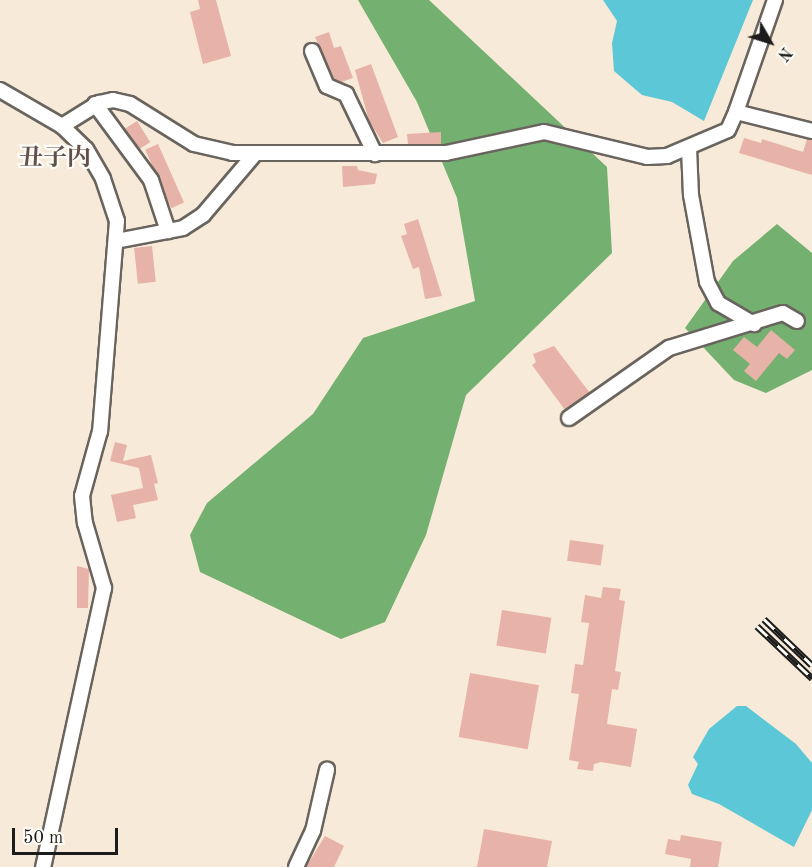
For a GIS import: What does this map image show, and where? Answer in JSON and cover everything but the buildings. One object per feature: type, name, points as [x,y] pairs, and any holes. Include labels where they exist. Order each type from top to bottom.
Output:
[{"type":"street","points":[[62,126],[95,104],[113,100],[130,104],[194,144],[255,153],[446,153],[544,132],[647,157],[667,156],[728,130],[775,0]]},
{"type":"street","points":[[312,51],[327,86],[346,94],[375,154]]},
{"type":"street","points":[[0,90],[62,126],[86,148],[103,179],[117,221],[100,431],[82,496],[85,523],[104,588],[43,867]]},
{"type":"street","points":[[95,104],[151,180],[168,231]]},
{"type":"street","points":[[736,112],[812,131]]},
{"type":"street","points":[[689,148],[691,195],[707,282],[718,303],[754,324]]},
{"type":"street","points":[[116,242],[183,228],[203,215],[255,153]]},
{"type":"street","points":[[569,418],[669,348],[754,324],[783,313],[797,321]]},
{"type":"street","points":[[296,867],[313,831],[327,770]]},
{"type":"green space","points":[[358,0],[429,0],[607,167],[612,253],[466,395],[426,535],[385,622],[341,639],[200,572],[190,535],[207,503],[313,414],[363,338],[475,301],[457,198],[417,102]]},
{"type":"green space","points":[[777,224],[812,253],[812,370],[766,393],[734,380],[685,328],[733,261]]},
{"type":"water","points":[[603,0],[753,0],[704,121],[672,102],[642,95],[614,71],[612,43],[617,21]]},
{"type":"water","points":[[737,706],[746,706],[796,744],[812,763],[812,810],[794,847],[719,804],[692,794],[688,785],[698,764],[693,757],[709,729]]},
{"type":"railway","points":[[764,619],[812,665]]},
{"type":"railway","points":[[757,626],[812,678]]},
{"type":"district","name":"丑子内","points":[[55,160]]}]
